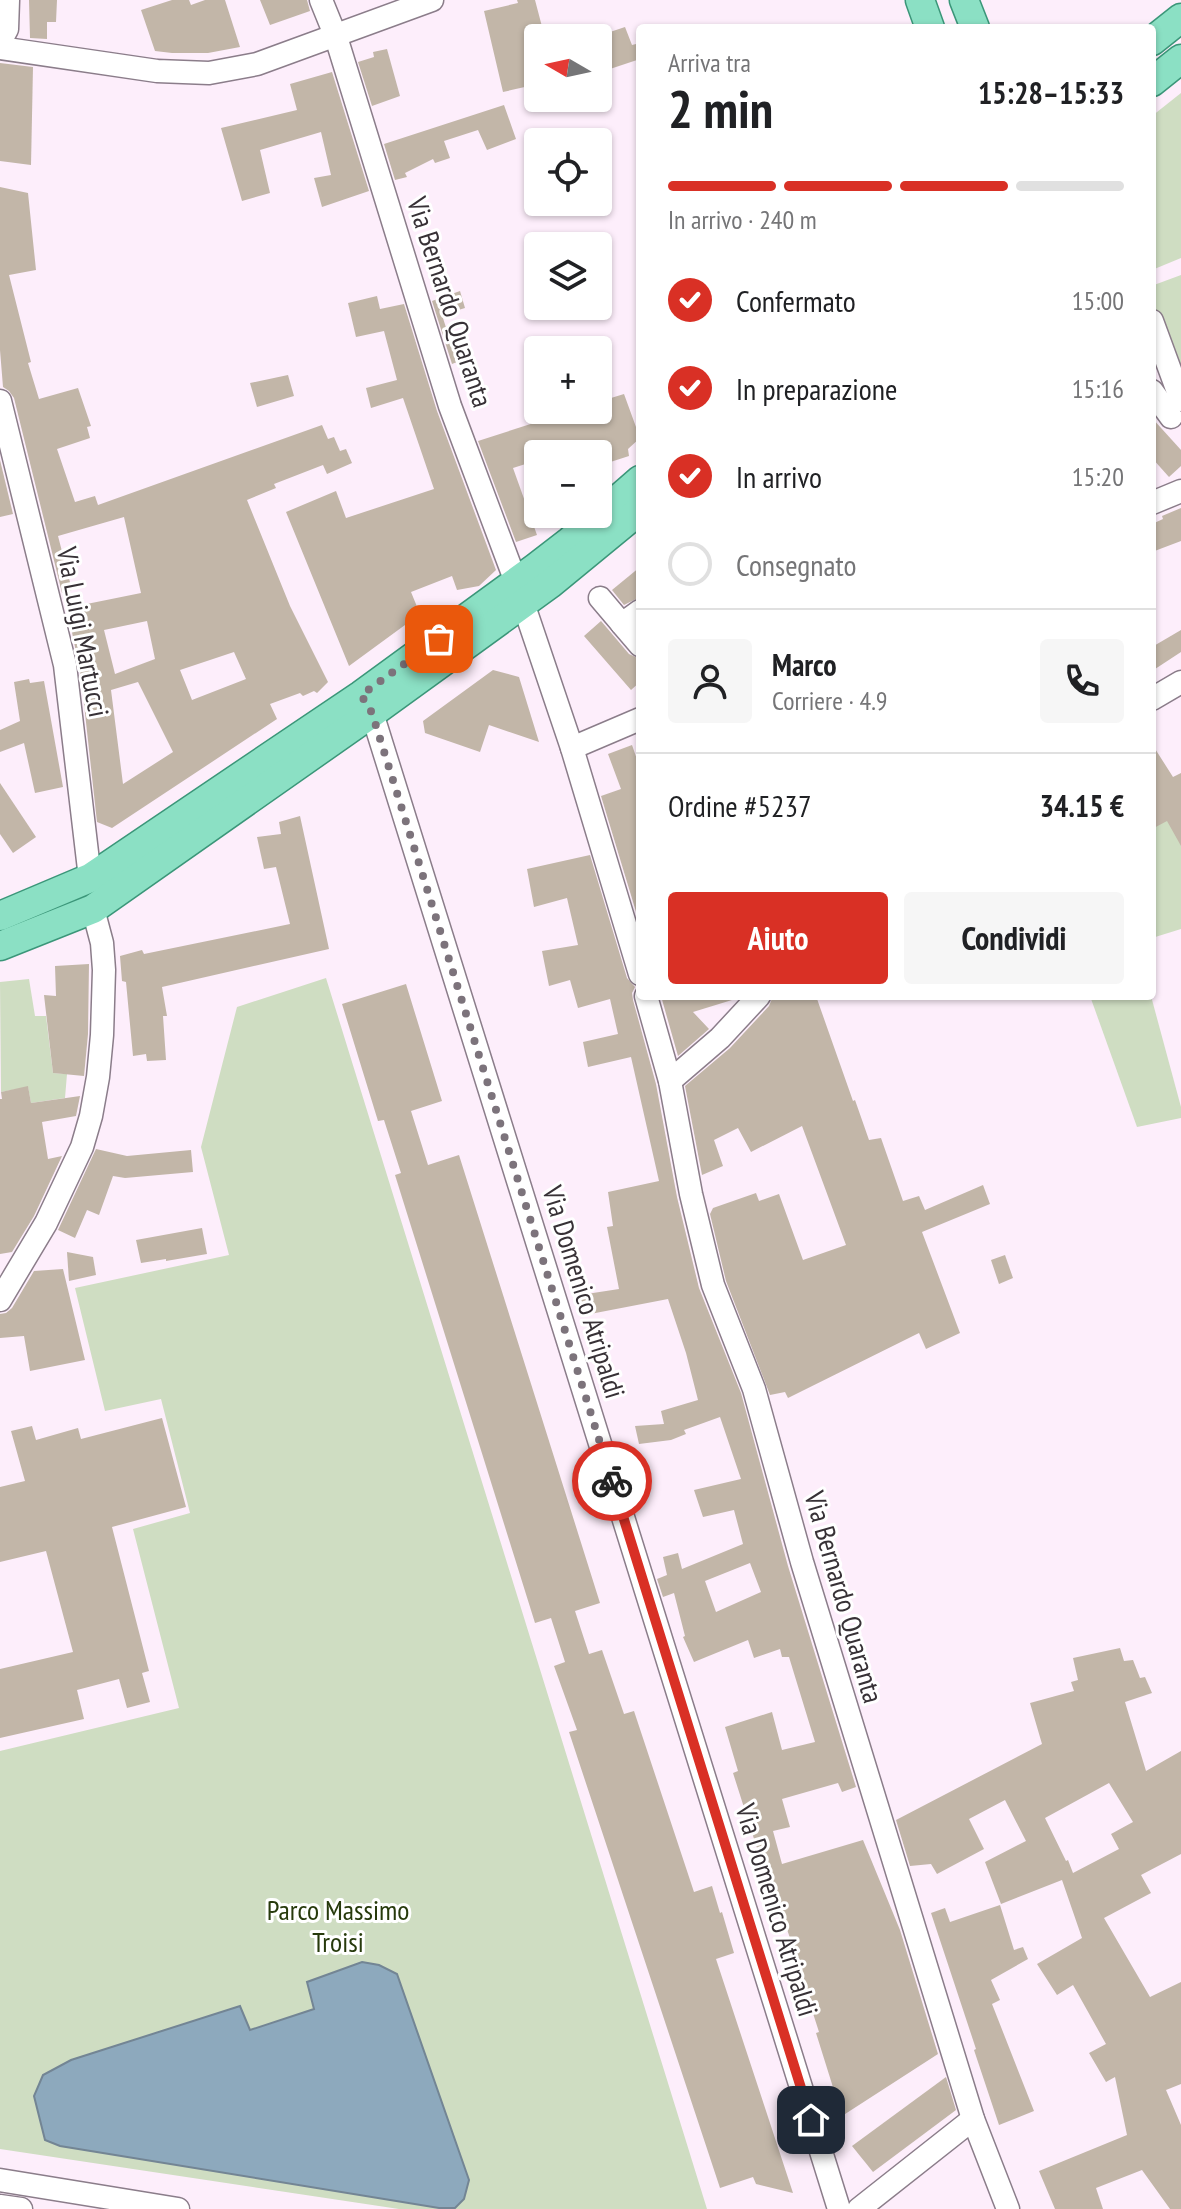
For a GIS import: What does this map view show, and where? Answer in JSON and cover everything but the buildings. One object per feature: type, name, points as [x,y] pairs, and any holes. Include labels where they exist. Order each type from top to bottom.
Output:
[{"type":"main road","points":[[920,0],[929,24]]},
{"type":"main road","points":[[964,0],[973,24]]},
{"type":"main road","points":[[1156,38],[1181,18]]},
{"type":"main road","points":[[1156,79],[1181,59]]},
{"type":"main road","points":[[0,946],[93,909],[520,593],[570,541],[636,483]]},
{"type":"main road","points":[[520,593],[550,584],[636,513]]},
{"type":"main road","points":[[0,916],[90,878],[366,704]]},
{"type":"main road","points":[[90,878],[93,909]]},
{"type":"street","points":[[8,0],[7,29],[0,45],[157,71],[209,73],[257,64],[432,0]]},
{"type":"street","name":"Via Bernardo Quaranta","points":[[321,0],[336,37],[450,406],[520,593],[572,748],[636,961]]},
{"type":"street","points":[[1156,336],[1176,409]]},
{"type":"street","points":[[1156,394],[1176,409]]},
{"type":"street","name":"Via Luigi Martucci","points":[[0,401],[65,665],[90,878]]},
{"type":"street","points":[[600,598],[631,618]]},
{"type":"street","points":[[1156,697],[1181,682]]},
{"type":"street","name":"Via Domenico Atripaldi","points":[[366,704],[839,2209]]},
{"type":"street","points":[[572,748],[636,721]]},
{"type":"street","points":[[0,1300],[46,1223],[82,1147],[91,1116],[102,1035],[104,970],[102,943],[93,909]]},
{"type":"street","name":"Via Bernardo Quaranta","points":[[647,1000],[670,1081],[691,1194],[713,1285],[754,1389],[806,1577],[973,2119],[1008,2209]]},
{"type":"street","points":[[670,1081],[720,1038],[755,1000]]},
{"type":"street","points":[[859,2209],[973,2119]]},
{"type":"street","points":[[0,2180],[178,2209]]},
{"type":"street","points":[[0,2206],[21,2209]]},
{"type":"green space","points":[[1181,93],[1181,258],[1156,268],[1156,113]]},
{"type":"green space","points":[[1181,275],[1181,392],[1156,326],[1156,284]]},
{"type":"green space","points":[[1181,774],[1181,929],[1156,937],[1156,785]]},
{"type":"green space","name":"Parco Massimo Troisi","points":[[326,978],[707,2209],[399,2209],[0,2149],[0,1751],[179,1708],[133,1529],[190,1513],[161,1399],[105,1411],[75,1288],[229,1255],[201,1147],[237,1007]]},
{"type":"green space","points":[[29,979],[35,1016],[46,1016],[53,1073],[67,1074],[65,1098],[31,1103],[28,1087],[1,1092],[0,982]]},
{"type":"green space","points":[[1091,1000],[1152,1000],[1181,1107],[1181,1118],[1137,1127]]},
{"type":"water","points":[[362,1962],[379,1965],[397,1974],[469,2180],[464,2199],[455,2208],[439,2208],[60,2146],[45,2140],[34,2096],[43,2075],[71,2060],[240,2006],[250,2030],[314,2009],[307,1982]]},
{"type":"way so far","points":[[439,639],[361,695],[372,713],[612,1481]]},
{"type":"route","points":[[612,1481],[811,2120]]}]
